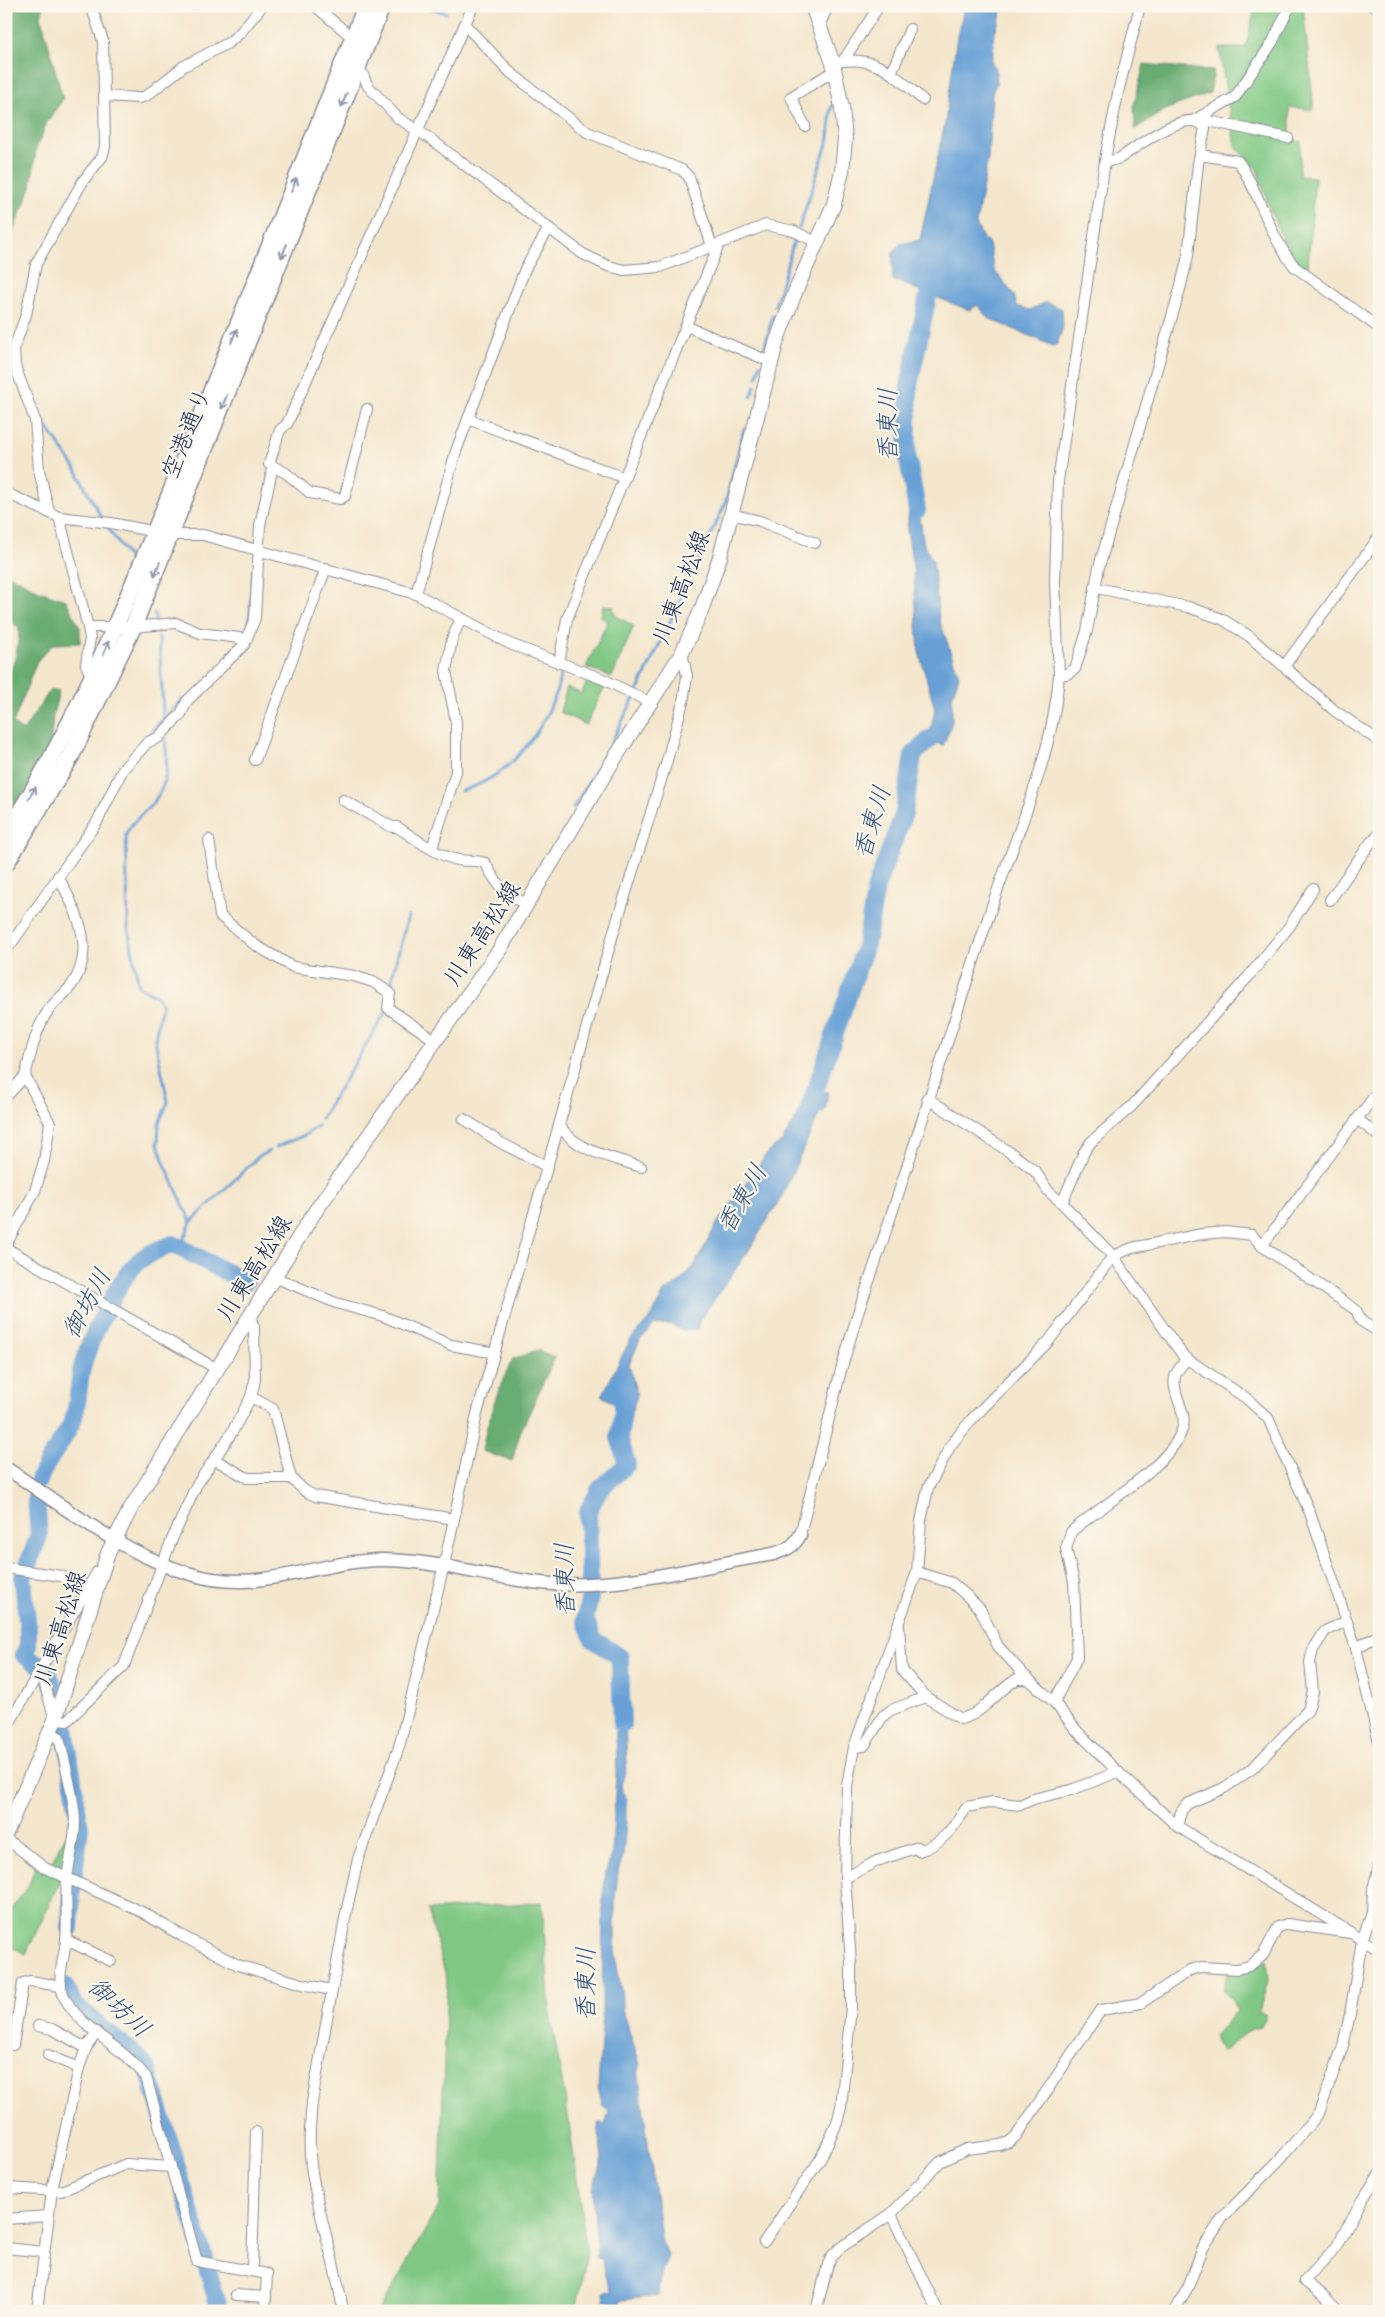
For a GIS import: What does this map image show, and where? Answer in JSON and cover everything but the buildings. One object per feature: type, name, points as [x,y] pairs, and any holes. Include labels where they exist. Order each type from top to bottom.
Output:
[{"type":"highway","name":"空港通り","points":[[6,863],[71,756],[133,627],[163,533],[366,6]]},
{"type":"highway","name":"空港通り","points":[[6,834],[58,750],[93,679],[115,627],[163,533],[382,6]]},
{"type":"main road","name":"川東高松線","points":[[6,1833],[52,1726],[108,1553],[131,1508],[312,1216],[498,952],[649,702],[682,653],[704,602],[720,557],[771,362],[796,290],[834,204],[842,171],[845,139],[837,65],[812,6]]},
{"type":"street","points":[[48,512],[39,470],[34,420],[15,366],[14,348],[26,315],[36,264],[83,181],[102,157],[107,135],[103,41],[91,6]]},
{"type":"street","points":[[104,96],[139,98],[146,96],[184,66],[228,44],[239,34],[262,6]]},
{"type":"street","points":[[315,6],[353,38],[358,66],[368,86],[398,118],[417,130],[583,254],[608,266],[624,270],[660,267],[766,225],[794,231],[818,243]]},
{"type":"street","points":[[367,409],[345,496],[340,499],[310,493],[286,473],[269,464],[280,430],[288,424],[473,6]]},
{"type":"street","points":[[819,26],[828,6]]},
{"type":"street","points":[[806,126],[790,97],[837,65],[879,6]]},
{"type":"street","points":[[6,1468],[91,1525],[164,1564],[191,1574],[240,1582],[286,1577],[344,1562],[379,1560],[444,1565],[486,1575],[552,1584],[573,1584],[635,1579],[786,1550],[795,1544],[800,1535],[841,1370],[928,1098],[1001,878],[1040,770],[1054,722],[1059,675],[1055,582],[1058,482],[1105,162],[1120,88],[1140,6]]},
{"type":"street","points":[[1198,121],[1235,97],[1272,43],[1290,6]]},
{"type":"street","points":[[1372,6],[1379,7]]},
{"type":"street","points":[[465,25],[511,73],[588,132],[682,170],[689,177],[715,245],[686,326],[567,619],[560,662]]},
{"type":"street","points":[[892,73],[910,29]]},
{"type":"street","points":[[837,65],[861,60],[881,66],[923,100]]},
{"type":"street","points":[[1059,675],[1067,674],[1075,669],[1088,631],[1097,588],[1099,567],[1168,336],[1188,256],[1200,154],[1205,128],[1198,121]]},
{"type":"street","points":[[1105,162],[1118,159],[1142,142],[1182,122],[1210,121],[1288,138]]},
{"type":"street","points":[[1200,154],[1238,160],[1248,174],[1270,229],[1284,254],[1294,267],[1379,328]]},
{"type":"street","points":[[416,594],[456,451],[525,269],[549,228]]},
{"type":"street","points":[[686,326],[771,362]]},
{"type":"street","points":[[468,420],[625,478]]},
{"type":"street","points":[[6,951],[97,822],[122,769],[148,742],[158,738],[181,714],[187,701],[244,645],[254,618],[260,525],[273,466]]},
{"type":"street","points":[[6,492],[59,517],[163,533],[203,535],[416,594],[510,644],[603,679],[649,702]]},
{"type":"street","points":[[731,514],[760,521],[814,543]]},
{"type":"street","points":[[59,517],[88,627],[90,638],[86,665],[93,679]]},
{"type":"street","points":[[1285,665],[1379,537]]},
{"type":"street","points":[[255,760],[326,568]]},
{"type":"street","points":[[1097,588],[1188,607],[1222,620],[1249,636],[1285,665],[1335,711],[1379,741]]},
{"type":"street","points":[[432,848],[456,772],[456,722],[446,671],[452,639],[461,618]]},
{"type":"street","points":[[88,627],[133,627],[176,623],[200,633],[247,639]]},
{"type":"street","points":[[343,2311],[337,2275],[312,2171],[310,2153],[312,2102],[331,1990],[358,1859],[399,1747],[444,1565],[477,1414],[614,931],[666,764],[683,702],[687,676],[682,653]]},
{"type":"street","points":[[343,800],[392,827],[397,827],[432,848],[459,860],[474,859],[485,863],[498,885],[510,897],[528,904]]},
{"type":"street","points":[[1330,900],[1371,842],[1379,835]]},
{"type":"street","points":[[209,840],[220,916],[255,945],[293,967],[354,976],[373,982],[390,993],[388,1008],[436,1041]]},
{"type":"street","points":[[6,1097],[25,1076],[37,1030],[48,1010],[70,986],[81,970],[86,950],[75,909],[58,876]]},
{"type":"street","points":[[1062,1203],[1084,1152],[1091,1142],[1133,1105],[1248,977],[1289,927],[1314,889]]},
{"type":"street","points":[[6,1244],[35,1191],[44,1161],[50,1123],[25,1076]]},
{"type":"street","points":[[1262,1246],[1379,1090]]},
{"type":"street","points":[[928,1098],[1035,1171],[1049,1192],[1113,1256],[1187,1358],[1246,1398],[1268,1418],[1310,1513],[1356,1648],[1379,1742]]},
{"type":"street","points":[[464,1119],[502,1143],[548,1167]]},
{"type":"street","points":[[1357,1119],[1379,1136]]},
{"type":"street","points":[[560,1126],[568,1138],[581,1146],[641,1168]]},
{"type":"street","points":[[764,2242],[821,2158],[837,2123],[841,2107],[851,2008],[851,1963],[845,1878],[847,1786],[854,1747],[917,1572],[921,1521],[928,1488],[951,1445],[972,1419],[1048,1342],[1113,1256],[1132,1248],[1202,1234],[1226,1232],[1252,1235],[1262,1246],[1356,1310],[1361,1321],[1379,1332]]},
{"type":"street","points":[[6,1248],[217,1369]]},
{"type":"street","points":[[274,1278],[336,1303],[383,1316],[451,1345],[495,1353]]},
{"type":"street","points":[[52,1726],[67,1721],[124,1666],[170,1544],[196,1486],[251,1397],[255,1380],[254,1327],[250,1317]]},
{"type":"street","points":[[1054,1702],[1077,1658],[1074,1582],[1066,1549],[1070,1532],[1154,1468],[1179,1438],[1184,1418],[1174,1383],[1175,1375],[1187,1358]]},
{"type":"street","points":[[251,1397],[273,1409],[291,1478],[305,1491],[315,1496],[454,1519]]},
{"type":"street","points":[[214,1459],[247,1478],[291,1478]]},
{"type":"street","points":[[6,1729],[41,1672],[108,1553]]},
{"type":"street","points":[[7,1570],[61,1576],[89,1587]]},
{"type":"street","points":[[917,1572],[952,1583],[966,1595],[980,1609],[998,1646],[1054,1702],[1077,1731],[1177,1826],[1379,1950]]},
{"type":"street","points":[[899,1621],[902,1670],[926,1697],[961,1719],[969,1717],[1018,1679],[1029,1679]]},
{"type":"street","points":[[1177,1826],[1181,1812],[1187,1804],[1224,1788],[1252,1769],[1308,1710],[1313,1692],[1310,1662],[1313,1650],[1325,1630],[1347,1621]]},
{"type":"street","points":[[1356,1648],[1379,1635]]},
{"type":"street","points":[[41,1672],[52,1726],[59,1737],[75,1822],[69,1941],[60,1966],[60,1986],[69,2005],[97,2032],[137,2065],[146,2077],[198,2261],[206,2261],[266,2274],[265,2311]]},
{"type":"street","points":[[854,1747],[864,1746],[883,1716],[891,1710],[926,1697]]},
{"type":"street","points":[[845,1878],[877,1862],[918,1847],[920,1851],[944,1840],[967,1808],[993,1802],[1020,1805],[1033,1799],[1071,1790],[1118,1772]]},
{"type":"street","points":[[6,1838],[46,1868],[142,1912],[182,1936],[238,1965],[302,1984],[331,1990]]},
{"type":"street","points":[[1174,2311],[1188,2287],[1203,2248],[1218,2224],[1239,2199],[1283,2156],[1318,2112],[1343,2046],[1362,1940],[1372,1913],[1373,1889],[1379,1866]]},
{"type":"street","points":[[816,2311],[832,2256],[891,2214],[940,2162],[967,2149],[1009,2142],[1016,2135],[1101,2010],[1141,2003],[1190,1970],[1201,1968],[1237,1969],[1249,1966],[1263,1955],[1278,1927],[1287,1924],[1350,1933]]},
{"type":"street","points":[[69,1941],[111,1961]]},
{"type":"street","points":[[13,2046],[23,1983],[30,1981],[60,1986]]},
{"type":"street","points":[[38,2026],[52,2029],[86,2048]]},
{"type":"street","points":[[37,2311],[52,2190],[79,2068],[86,2048],[97,2032]]},
{"type":"street","points":[[48,2054],[79,2068]]},
{"type":"street","points":[[252,2270],[256,2132]]},
{"type":"street","points":[[6,2188],[61,2191],[126,2164],[171,2167]]},
{"type":"street","points":[[1338,2311],[1323,2295],[1304,2281],[1337,2246],[1362,2200],[1379,2174]]},
{"type":"street","points":[[891,2214],[938,2311]]},
{"type":"street","points":[[6,2220],[48,2216]]},
{"type":"street","points":[[6,2248],[44,2252]]},
{"type":"street","points":[[236,2295],[266,2297]]},
{"type":"green space","points":[[6,6],[43,6],[41,17],[63,99],[47,122],[36,149],[31,187],[6,248]]},
{"type":"green space","points":[[1256,6],[1303,6],[1314,110],[1289,107],[1291,141],[1301,142],[1299,176],[1315,177],[1308,267],[1302,266],[1289,253],[1272,215],[1257,169],[1235,146],[1219,48],[1245,48]]},
{"type":"green space","points":[[1144,64],[1214,71],[1210,93],[1167,109],[1135,129],[1134,105]]},
{"type":"green space","points":[[6,573],[39,591],[66,600],[80,628],[80,643],[53,644],[37,661],[13,724],[23,731],[51,689],[59,691],[53,715],[50,747],[6,826],[6,682],[16,655],[19,627],[6,619]]},
{"type":"green space","points":[[603,605],[613,606],[615,615],[634,626],[612,677],[586,667],[608,621],[601,617]]},
{"type":"green space","points":[[589,678],[605,686],[586,725],[560,712],[567,687],[581,694]]},
{"type":"green space","points":[[537,1350],[555,1357],[520,1433],[512,1461],[482,1451],[494,1404],[513,1359]]},
{"type":"green space","points":[[71,1825],[63,1874],[49,1867]]},
{"type":"green space","points":[[36,1864],[61,1879],[26,1954],[6,1944],[6,1931],[13,1907],[28,1887]]},
{"type":"green space","points":[[542,1902],[550,2012],[568,2115],[587,2253],[576,2311],[379,2311],[439,2206],[447,1980],[428,1910]]},
{"type":"green space","points":[[1266,1959],[1268,1981],[1259,2011],[1266,2015],[1260,2027],[1251,2029],[1221,2053],[1214,2036],[1237,2011],[1234,2002],[1223,1990],[1228,1971],[1255,1966]]},
{"type":"water","points":[[965,6],[1001,6],[1002,11],[993,38],[994,46],[991,61],[997,72],[996,84],[992,93],[988,158],[976,224],[983,239],[989,244],[994,270],[1014,295],[1017,306],[1030,310],[1046,302],[1062,309],[1063,327],[1057,344],[1053,346],[988,318],[978,305],[969,310],[893,280],[893,253],[900,244],[920,240],[945,123],[957,36]]},
{"type":"water","points":[[912,481],[917,498],[924,545],[933,561],[939,619],[959,676],[952,697],[952,722],[943,746],[935,742],[927,742],[917,756],[909,754],[914,743],[931,729],[935,709],[919,652],[913,566],[907,530]]},
{"type":"water","points":[[828,1091],[825,1110],[819,1114],[781,1198],[747,1253],[699,1321],[698,1329],[683,1331],[671,1324],[654,1325],[640,1340],[629,1364],[637,1396],[631,1413],[602,1396],[630,1340],[652,1316],[664,1292],[679,1283],[694,1266],[718,1222],[768,1152],[782,1142],[808,1098],[818,1092],[821,1095]]},
{"type":"water","points":[[628,1699],[625,1724],[627,1764],[621,1786],[626,1798],[626,1822],[623,1856],[618,1871],[615,1898],[615,1951],[622,2010],[640,2064],[638,2070],[662,2244],[668,2255],[660,2279],[658,2296],[621,2300],[616,2310],[611,2302],[605,2300],[604,2292],[612,2291],[605,2276],[602,2259],[597,2258],[593,2188],[602,2159],[598,2123],[605,2125],[609,2112],[603,2106],[598,2088],[602,2027],[603,1895],[606,1871],[612,1855],[617,1754],[615,1719],[618,1705]]},
{"type":"waterway","points":[[424,6],[446,13]]},
{"type":"waterway","points":[[98,11],[106,31],[108,43]]},
{"type":"waterway","points":[[824,57],[827,69]]},
{"type":"waterway","points":[[799,228],[829,138],[831,109],[835,100]]},
{"type":"waterway","points":[[109,118],[109,144]]},
{"type":"waterway","points":[[775,306],[795,237]]},
{"type":"waterway","name":"香東川","points":[[917,510],[907,454],[909,386],[933,272]]},
{"type":"waterway","points":[[763,353],[773,315]]},
{"type":"waterway","points":[[757,377],[760,364]]},
{"type":"waterway","points":[[751,397],[755,386]]},
{"type":"waterway","points":[[36,411],[75,468],[102,519]]},
{"type":"waterway","points":[[573,808],[608,749],[638,690],[725,504],[744,429]]},
{"type":"waterway","points":[[108,528],[132,563]]},
{"type":"waterway","points":[[249,623],[253,570]]},
{"type":"waterway","points":[[154,613],[156,621]]},
{"type":"waterway","points":[[159,637],[164,728]]},
{"type":"waterway","points":[[461,791],[493,777],[507,766],[530,741],[540,727],[555,696],[560,677],[559,666]]},
{"type":"waterway","points":[[142,741],[183,699]]},
{"type":"waterway","points":[[165,739],[167,766],[161,790],[151,805],[128,829],[126,834],[128,927],[139,987],[156,995],[162,1004],[155,1039],[168,1102],[159,1123],[158,1144],[163,1160],[191,1222],[183,1241],[177,1247]]},
{"type":"waterway","name":"香東川","points":[[806,1117],[866,944],[876,887],[904,813],[913,755],[930,739]]},
{"type":"waterway","points":[[392,988],[392,977],[408,916]]},
{"type":"waterway","points":[[321,1119],[387,1010]]},
{"type":"waterway","points":[[276,1147],[305,1135],[318,1126]]},
{"type":"waterway","points":[[191,1222],[258,1157],[269,1151]]},
{"type":"waterway","name":"御坊川","points":[[39,1480],[71,1425],[77,1405],[82,1368],[97,1327],[122,1281],[139,1261],[151,1253],[173,1244],[245,1282]]},
{"type":"waterway","name":"香東川","points":[[619,1382],[623,1413],[619,1437],[627,1464],[600,1489],[588,1511],[590,1597],[585,1619],[593,1639],[620,1657],[622,1725]]},
{"type":"waterway","name":"御坊川","points":[[36,1498],[39,1535],[23,1578],[28,1631],[28,1645],[24,1655],[40,1665]]},
{"type":"waterway","name":"御坊川","points":[[46,1669],[54,1687]]},
{"type":"waterway","name":"御坊川","points":[[65,1728],[80,1828],[72,1887],[70,1928]]},
{"type":"waterway","name":"御坊川","points":[[65,1986],[74,2004],[141,2060],[148,2070],[220,2311]]}]
